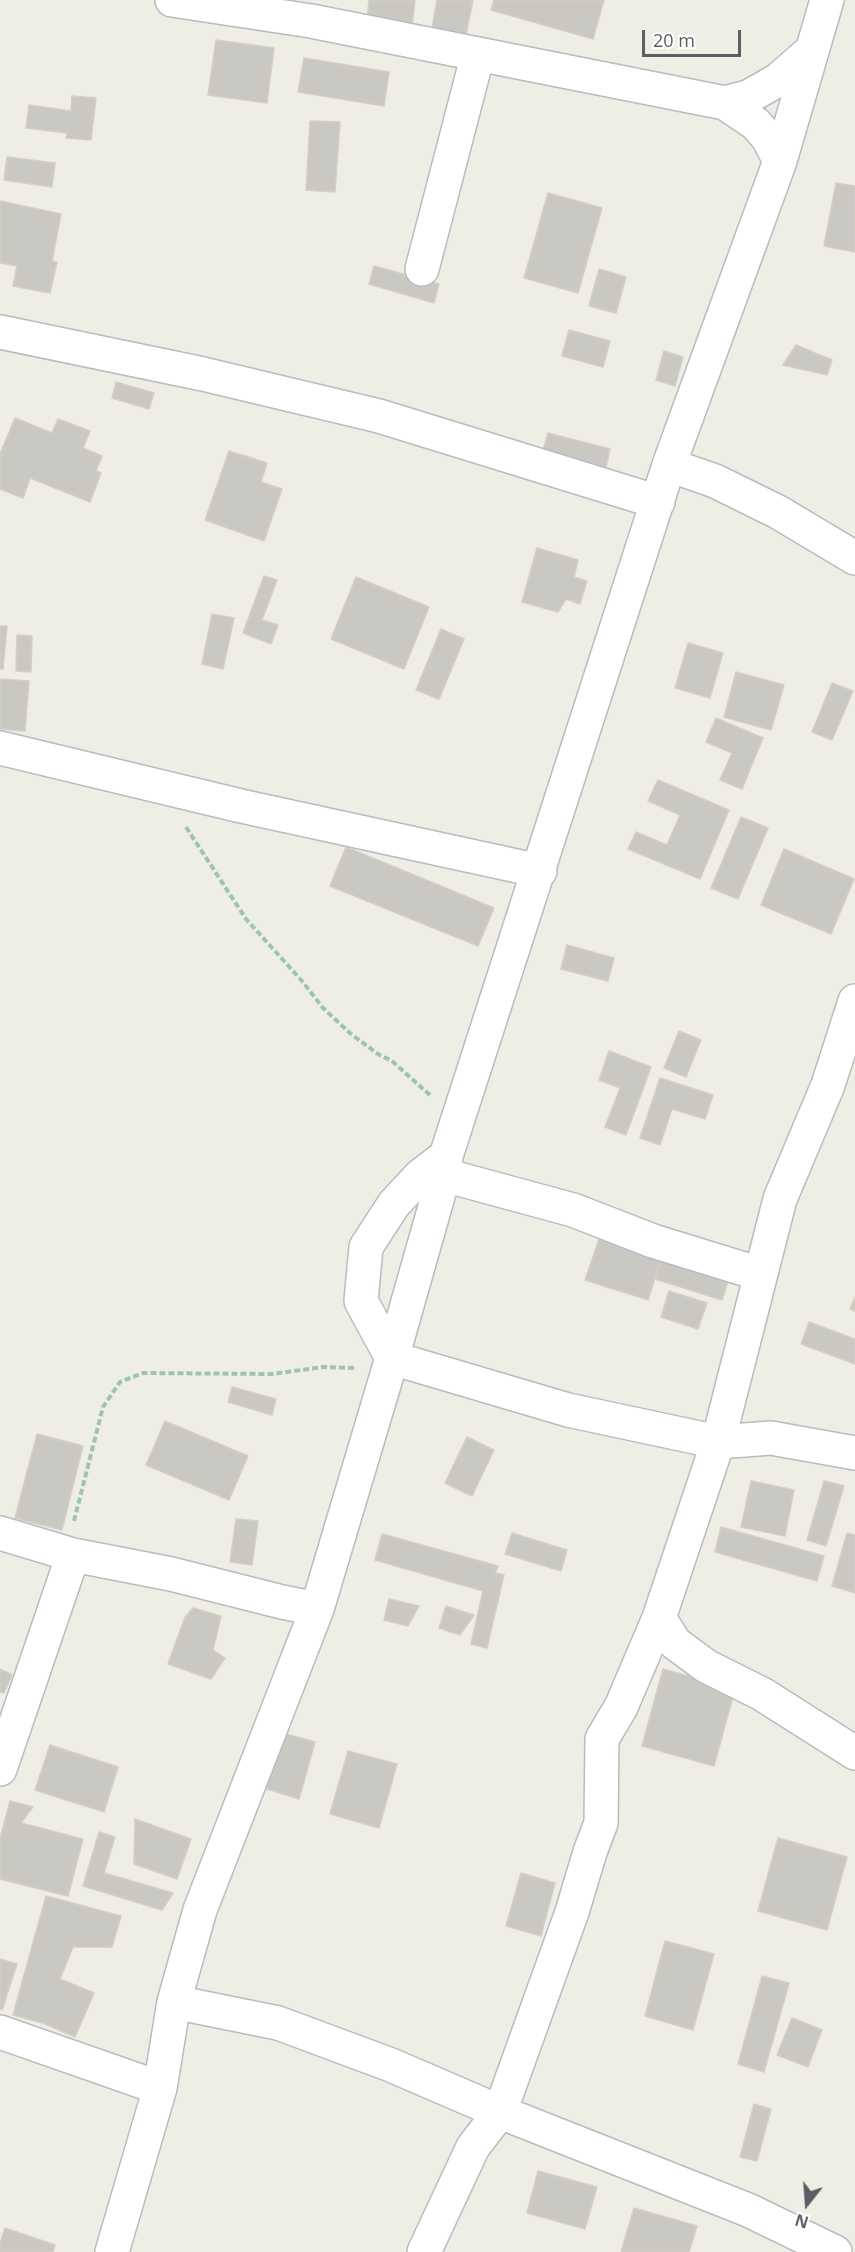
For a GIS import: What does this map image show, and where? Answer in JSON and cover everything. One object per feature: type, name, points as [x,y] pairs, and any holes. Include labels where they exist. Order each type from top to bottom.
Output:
[{"type":"street","points":[[172,0],[313,11],[478,54],[725,103],[756,124],[768,138],[780,161]]},
{"type":"street","points":[[112,2252],[160,2088],[174,2002],[200,1911],[317,1609],[391,1363],[459,1120],[669,465],[780,161],[827,0]]},
{"type":"street","points":[[725,103],[748,97],[778,80],[811,51]]},
{"type":"street","points":[[422,269],[478,54]]},
{"type":"street","points":[[0,332],[203,374],[379,416],[658,502]]},
{"type":"street","points":[[669,465],[715,481],[778,512],[855,558]]},
{"type":"street","points":[[0,748],[166,788],[540,871]]},
{"type":"street","points":[[424,2252],[473,2147],[500,2112],[572,1912],[601,1823],[602,1739],[621,1707],[659,1618],[718,1442],[780,1199],[828,1084],[855,1001]]},
{"type":"street","points":[[391,1363],[362,1301],[366,1247],[394,1204],[420,1176],[445,1166],[573,1210],[653,1241],[760,1274]]},
{"type":"street","points":[[391,1363],[568,1410],[718,1442],[771,1438],[855,1453]]},
{"type":"street","points":[[0,1533],[68,1554],[171,1574],[317,1609]]},
{"type":"street","points":[[0,1769],[68,1554]]},
{"type":"street","points":[[659,1618],[675,1643],[706,1666],[762,1694],[855,1753]]},
{"type":"street","points":[[174,2002],[278,2023],[390,2065],[500,2112],[748,2210],[835,2252]]},
{"type":"street","points":[[0,2032],[160,2088]]},
{"type":"path","points":[[166,788],[174,811],[246,920],[302,981],[323,1008],[351,1034],[378,1054],[392,1061],[459,1120]]},
{"type":"path","points":[[68,1554],[103,1407],[120,1382],[143,1374],[272,1374],[323,1366],[391,1363]]},
{"type":"building","points":[[369,0],[415,0],[412,27],[367,22]]},
{"type":"building","points":[[437,0],[473,0],[466,35],[432,28]]},
{"type":"building","points":[[494,0],[604,0],[593,39],[491,10]]},
{"type":"building","points":[[216,40],[274,48],[267,103],[208,95]]},
{"type":"building","points":[[304,58],[389,72],[384,106],[298,92]]},
{"type":"building","points":[[72,96],[96,98],[91,140],[66,138],[67,133],[26,128],[29,105],[71,111]]},
{"type":"building","points":[[310,121],[340,122],[335,192],[306,190]]},
{"type":"building","points":[[7,157],[55,163],[52,187],[4,180]]},
{"type":"building","points":[[836,183],[855,186],[855,252],[824,246]]},
{"type":"building","points":[[548,193],[602,208],[578,293],[524,278]]},
{"type":"building","points":[[0,201],[61,214],[52,261],[57,262],[50,293],[13,286],[17,266],[0,263]]},
{"type":"building","points":[[374,266],[439,284],[434,303],[369,284]]},
{"type":"building","points":[[599,269],[626,277],[616,313],[589,306]]},
{"type":"building","points":[[569,330],[610,341],[603,367],[562,356]]},
{"type":"building","points":[[796,345],[832,360],[827,375],[783,365]]},
{"type":"building","points":[[664,351],[683,357],[675,386],[656,380]]},
{"type":"building","points":[[116,382],[154,393],[149,409],[112,398]]},
{"type":"building","points":[[15,418],[52,433],[58,419],[90,431],[83,448],[102,456],[96,471],[101,473],[90,502],[30,478],[23,498],[0,489],[0,454]]},
{"type":"building","points":[[548,433],[610,449],[606,467],[543,451]]},
{"type":"building","points":[[229,451],[267,463],[261,482],[282,489],[264,541],[205,520]]},
{"type":"building","points":[[537,548],[578,560],[574,577],[587,581],[580,604],[566,599],[558,612],[522,602]]},
{"type":"building","points":[[264,576],[277,580],[262,620],[278,625],[271,644],[243,633]]},
{"type":"building","points":[[356,577],[429,607],[404,669],[331,639]]},
{"type":"building","points":[[212,614],[234,618],[223,669],[202,664]]},
{"type":"building","points":[[0,626],[7,626],[3,669],[0,669]]},
{"type":"building","points":[[441,629],[464,639],[439,699],[416,690]]},
{"type":"building","points":[[17,635],[32,636],[31,672],[16,671]]},
{"type":"building","points":[[688,643],[723,653],[710,698],[675,688]]},
{"type":"building","points":[[736,672],[784,685],[771,730],[724,717]]},
{"type":"building","points":[[0,679],[29,681],[25,731],[0,729]]},
{"type":"building","points":[[832,683],[853,691],[832,740],[812,732]]},
{"type":"building","points":[[716,718],[763,738],[742,789],[720,780],[732,753],[706,742]]},
{"type":"building","points":[[658,780],[729,810],[700,879],[628,849],[636,832],[667,845],[680,815],[648,801]]},
{"type":"building","points":[[741,817],[768,828],[738,899],[711,888]]},
{"type":"building","points":[[346,847],[494,908],[478,946],[330,886]]},
{"type":"building","points":[[784,849],[854,879],[831,934],[761,905]]},
{"type":"building","points":[[567,945],[614,958],[608,981],[561,969]]},
{"type":"building","points":[[679,1031],[701,1040],[686,1077],[664,1068]]},
{"type":"building","points":[[609,1051],[651,1067],[626,1135],[605,1127],[620,1088],[599,1080]]},
{"type":"building","points":[[660,1078],[713,1095],[705,1119],[672,1109],[660,1145],[640,1138]]},
{"type":"building","points":[[599,1239],[661,1259],[648,1300],[585,1280]]},
{"type":"building","points":[[661,1259],[728,1281],[722,1300],[655,1279]]},
{"type":"building","points":[[669,1291],[707,1303],[698,1329],[661,1317]]},
{"type":"building","points":[[855,1297],[855,1311],[850,1309]]},
{"type":"building","points":[[809,1322],[855,1339],[855,1364],[801,1344]]},
{"type":"building","points":[[232,1387],[276,1399],[272,1415],[228,1402]]},
{"type":"building","points":[[165,1421],[248,1456],[229,1500],[146,1465]]},
{"type":"building","points":[[37,1434],[83,1446],[62,1530],[15,1518]]},
{"type":"building","points":[[467,1437],[494,1450],[472,1496],[445,1483]]},
{"type":"building","points":[[751,1481],[794,1490],[785,1536],[741,1527]]},
{"type":"building","points":[[824,1481],[844,1486],[826,1546],[807,1540]]},
{"type":"building","points":[[236,1519],[258,1521],[252,1565],[230,1562]]},
{"type":"building","points":[[721,1527],[824,1556],[817,1581],[715,1552]]},
{"type":"building","points":[[512,1533],[567,1550],[561,1571],[505,1554]]},
{"type":"building","points":[[847,1533],[855,1535],[855,1593],[832,1586]]},
{"type":"building","points":[[382,1534],[498,1566],[495,1573],[504,1575],[487,1648],[471,1644],[483,1591],[375,1560]]},
{"type":"building","points":[[389,1599],[419,1606],[408,1626],[384,1620]]},
{"type":"building","points":[[446,1606],[474,1615],[460,1635],[439,1628]]},
{"type":"building","points":[[193,1608],[221,1616],[213,1650],[225,1658],[211,1679],[168,1664],[185,1617]]},
{"type":"building","points":[[0,1669],[12,1675],[4,1693],[0,1692]]},
{"type":"building","points":[[663,1669],[735,1689],[714,1766],[642,1746]]},
{"type":"building","points":[[282,1733],[315,1742],[299,1799],[267,1789]]},
{"type":"building","points":[[50,1745],[118,1767],[104,1812],[35,1790]]},
{"type":"building","points":[[348,1751],[397,1764],[379,1828],[330,1814]]},
{"type":"building","points":[[10,1801],[33,1807],[21,1823],[83,1839],[68,1896],[0,1879],[0,1839]]},
{"type":"building","points":[[135,1819],[191,1839],[177,1879],[134,1864]]},
{"type":"building","points":[[99,1832],[115,1837],[104,1873],[173,1893],[162,1910],[83,1886]]},
{"type":"building","points":[[778,1838],[847,1857],[827,1930],[758,1911]]},
{"type":"building","points":[[521,1873],[555,1883],[541,1936],[506,1926]]},
{"type":"building","points":[[46,1896],[121,1916],[112,1947],[73,1947],[60,1979],[94,1993],[75,2037],[43,2023],[13,2015]]},
{"type":"building","points":[[665,1941],[714,1954],[693,2030],[645,2016]]},
{"type":"building","points":[[0,1959],[17,1964],[2,2010],[0,2009]]},
{"type":"building","points":[[762,1976],[789,1983],[764,2072],[738,2064]]},
{"type":"building","points":[[792,2018],[822,2030],[808,2067],[777,2055]]},
{"type":"building","points":[[754,2104],[771,2109],[757,2161],[740,2157]]},
{"type":"building","points":[[538,2171],[597,2187],[585,2229],[527,2213]]},
{"type":"building","points":[[634,2208],[697,2226],[689,2252],[621,2252]]},
{"type":"building","points":[[5,2228],[55,2245],[53,2252],[0,2252],[0,2243]]}]
